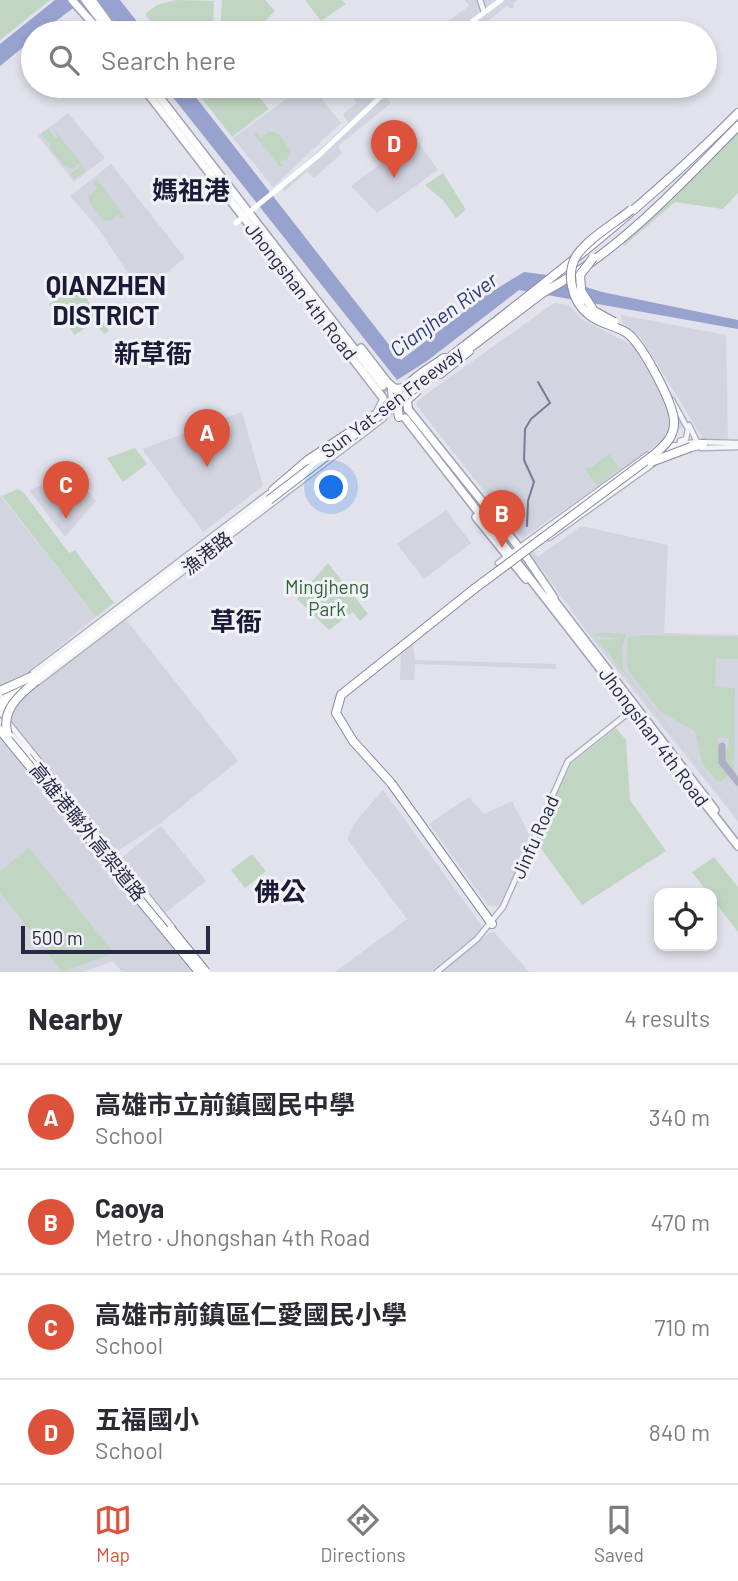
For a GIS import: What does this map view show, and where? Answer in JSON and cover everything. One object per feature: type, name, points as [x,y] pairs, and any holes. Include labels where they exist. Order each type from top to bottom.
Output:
[{"type":"highway","points":[[635,340],[594,322],[579,308],[569,283],[571,267],[578,254],[675,171],[738,107]]},
{"type":"highway","name":"Sun Yat-sen Freeway","points":[[34,678],[528,301],[643,203],[738,113]]},
{"type":"highway","name":"Sun Yat-sen Freeway","points":[[541,290],[642,211],[738,120]]},
{"type":"highway","points":[[541,290],[565,280],[650,213],[738,126]]},
{"type":"highway","points":[[540,540],[663,450],[671,441],[676,428],[674,407],[636,339],[592,313],[583,303],[579,281],[590,260],[715,150]]},
{"type":"highway","points":[[541,290],[552,276],[683,163]]},
{"type":"highway","points":[[493,923],[391,783],[353,741],[336,711],[337,702],[344,692],[655,454],[670,439],[674,427],[671,406],[636,342],[625,332],[587,314],[576,298],[572,277],[578,254]]},
{"type":"highway","points":[[590,260],[581,283],[585,300],[594,311],[623,326],[635,340]]},
{"type":"highway","points":[[384,386],[404,388],[485,335]]},
{"type":"highway","points":[[405,415],[409,397],[485,335]]},
{"type":"highway","points":[[404,388],[397,401],[405,415]]},
{"type":"highway","points":[[273,490],[308,460],[363,426]]},
{"type":"highway","points":[[278,499],[353,440],[363,426]]},
{"type":"highway","points":[[540,540],[651,462],[697,446]]},
{"type":"highway","points":[[0,691],[34,678]]},
{"type":"highway","points":[[0,709],[34,678]]},
{"type":"highway","points":[[13,736],[4,725],[5,713],[34,678]]},
{"type":"highway","name":"高雄港聯外高架道路","points":[[0,728],[13,736],[139,897]]},
{"type":"highway","name":"高雄港聯外高架道路","points":[[0,728],[200,971]]},
{"type":"main road","points":[[472,21],[501,0]]},
{"type":"main road","points":[[80,1],[90,6],[104,21]]},
{"type":"main road","points":[[80,1],[96,21]]},
{"type":"main road","points":[[156,98],[250,212]]},
{"type":"main road","name":"Jhongshan 4th Road","points":[[166,98],[383,398]]},
{"type":"main road","points":[[236,223],[379,98]]},
{"type":"main road","name":"Jhongshan 4th Road","points":[[250,212],[384,386]]},
{"type":"main road","name":"Jhongshan 4th Road","points":[[405,415],[512,552],[564,613],[738,846]]},
{"type":"main road","name":"Jhongshan 4th Road","points":[[405,415],[512,552]]},
{"type":"main road","name":"Jhongshan 4th Road","points":[[519,560],[738,840]]},
{"type":"street","points":[[480,0],[484,12]]},
{"type":"street","points":[[547,529],[653,451],[686,439],[688,429],[635,340]]},
{"type":"street","points":[[635,340],[697,446]]},
{"type":"street","name":"漁港路","points":[[0,709],[387,416],[393,395],[384,386]]},
{"type":"street","name":"漁港路","points":[[0,709],[273,490],[376,412],[383,398]]},
{"type":"street","points":[[672,444],[738,445]]},
{"type":"street","points":[[551,536],[626,476],[498,564],[519,560],[656,462],[697,446]]},
{"type":"street","name":"Jinfu Road","points":[[438,972],[493,923],[511,893],[568,761],[635,708]]},
{"type":"street","points":[[0,709],[13,736],[164,916]]},
{"type":"street","points":[[0,709],[164,916],[200,971]]},
{"type":"street","points":[[0,709],[200,971]]},
{"type":"street","points":[[0,728],[200,971]]},
{"type":"street","points":[[188,953],[200,971]]},
{"type":"shaded area","points":[[465,0],[476,0],[479,7],[483,4],[481,0],[517,0],[513,3],[514,7],[510,9],[508,5],[488,21],[448,21],[469,6]]},
{"type":"shaded area","points":[[288,98],[321,98],[341,123],[273,187],[233,138]]},
{"type":"shaded area","points":[[389,98],[391,103],[338,146],[342,153],[314,178],[307,171],[285,191],[280,186],[348,123],[343,114],[357,103],[354,99]]},
{"type":"shaded area","points":[[68,113],[105,158],[74,182],[38,136]]},
{"type":"shaded area","points":[[415,138],[438,170],[377,213],[351,186]]},
{"type":"shaded area","points":[[111,164],[185,258],[141,293],[98,228],[70,196]]},
{"type":"shaded area","points":[[554,303],[569,305],[583,320],[634,346],[685,425],[522,539],[417,406],[417,401]]},
{"type":"shaded area","points":[[621,315],[726,335],[728,440],[704,440],[641,338],[622,323]]},
{"type":"shaded area","points":[[242,412],[263,486],[203,532],[142,449]]},
{"type":"shaded area","points":[[73,473],[96,501],[65,537],[29,490]]},
{"type":"shaded area","points":[[0,495],[96,617],[0,694]]},
{"type":"shaded area","points":[[446,510],[471,543],[424,579],[397,544]]},
{"type":"shaded area","points":[[581,526],[668,545],[664,633],[738,635],[738,821],[587,632],[530,553],[533,551],[538,557]]},
{"type":"shaded area","points":[[124,617],[238,761],[162,822],[116,852],[69,800],[0,711]]},
{"type":"shaded area","points":[[413,644],[415,660],[556,664],[556,669],[415,664],[414,680],[400,680],[401,654]]},
{"type":"shaded area","points":[[0,726],[200,972],[122,972],[113,961],[83,972],[0,972]]},
{"type":"shaded area","points":[[383,790],[482,926],[480,932],[431,972],[335,972],[407,919],[347,839],[356,821]]},
{"type":"shaded area","points":[[469,797],[484,814],[512,801],[533,842],[503,907],[488,905],[429,824]]},
{"type":"shaded area","points":[[161,826],[206,881],[165,913],[121,858]]},
{"type":"shaded area","points":[[494,932],[529,972],[439,972],[488,934]]},
{"type":"green space","points":[[0,0],[50,0],[21,21],[0,40]]},
{"type":"green space","points":[[176,0],[214,1],[213,21],[151,21],[145,14],[157,5]]},
{"type":"green space","points":[[222,0],[265,0],[275,11],[266,21],[221,21]]},
{"type":"green space","points":[[305,0],[341,0],[346,4],[321,21]]},
{"type":"green space","points":[[202,98],[260,98],[269,109],[232,137]]},
{"type":"green space","points":[[49,128],[54,138],[58,138],[54,130],[83,165],[85,172],[74,179],[70,174],[81,166],[78,163],[74,169],[65,167],[50,148],[50,141],[48,143],[41,134]]},
{"type":"green space","points":[[269,131],[279,134],[290,150],[287,160],[280,161],[283,165],[280,167],[254,134],[256,132],[261,138]]},
{"type":"green space","points":[[738,132],[738,193],[723,209],[675,202],[624,246],[621,242],[670,202]]},
{"type":"green space","points":[[443,173],[466,210],[456,218],[443,200],[425,185]]},
{"type":"green space","points":[[97,179],[125,217],[122,219],[118,214],[111,221],[103,220],[89,202],[89,196],[97,189],[93,182]]},
{"type":"green space","points":[[78,286],[109,331],[104,334],[94,322],[75,335],[49,304]]},
{"type":"green space","points":[[135,448],[147,464],[123,482],[107,458]]},
{"type":"green space","points":[[609,454],[619,468],[597,486],[584,468],[592,467]]},
{"type":"green space","points":[[18,489],[24,493],[69,553],[75,550],[114,603],[96,617],[2,496]]},
{"type":"green space","name":"Mingjheng Park","points":[[328,563],[368,614],[360,621],[353,612],[329,630],[297,599]]},
{"type":"green space","points":[[597,633],[626,634],[622,647],[623,670],[731,806],[595,637],[599,640],[622,639],[595,636]]},
{"type":"green space","points":[[628,637],[738,637],[738,659],[716,659],[715,687],[735,688],[734,770],[724,761],[724,748],[728,748],[729,738],[717,737],[721,762],[730,774],[721,781],[717,781],[702,763],[695,731],[661,712],[630,673],[626,661]]},
{"type":"green space","points":[[616,728],[626,740],[630,800],[666,851],[582,905],[535,840],[571,764]]},
{"type":"green space","points":[[29,848],[114,953],[62,972],[0,892],[0,871]]},
{"type":"green space","points":[[252,854],[266,871],[245,888],[231,870]]},
{"type":"green space","points":[[714,857],[738,887],[738,932],[717,905],[717,888],[704,888],[692,872]]},
{"type":"water","points":[[55,0],[84,0],[56,21],[29,21]]},
{"type":"water","points":[[97,0],[120,0],[137,21],[114,21]]},
{"type":"water","points":[[21,27],[21,49],[0,66],[0,44]]},
{"type":"water","name":"Cianjhen River","points":[[174,98],[196,98],[401,360],[485,296],[524,272],[547,275],[602,292],[738,320],[738,329],[519,290],[427,361],[397,380]]},
{"type":"taxiway","points":[[722,746],[722,762],[738,782]]},
{"type":"tunnel","points":[[383,386],[407,416]]},
{"type":"tram line","points":[[527,526],[528,501],[534,482],[524,460],[525,429],[531,419],[550,403],[538,382]]},
{"type":"place","name":"五福國小","points":[[394,178]]},
{"type":"place","name":"高雄市立前鎮國民中學","points":[[207,467]]},
{"type":"place","name":"高雄市前鎮區仁愛國民小學","points":[[66,519]]},
{"type":"place","name":"Caoya","points":[[502,548]]},
{"type":"district","name":"媽祖港","points":[[191,191]]},
{"type":"district","name":"QIANZHEN DISTRICT","points":[[106,301]]},
{"type":"district","name":"新草衙","points":[[153,354]]},
{"type":"district","name":"草衙","points":[[236,622]]},
{"type":"district","name":"佛公","points":[[280,892]]}]
